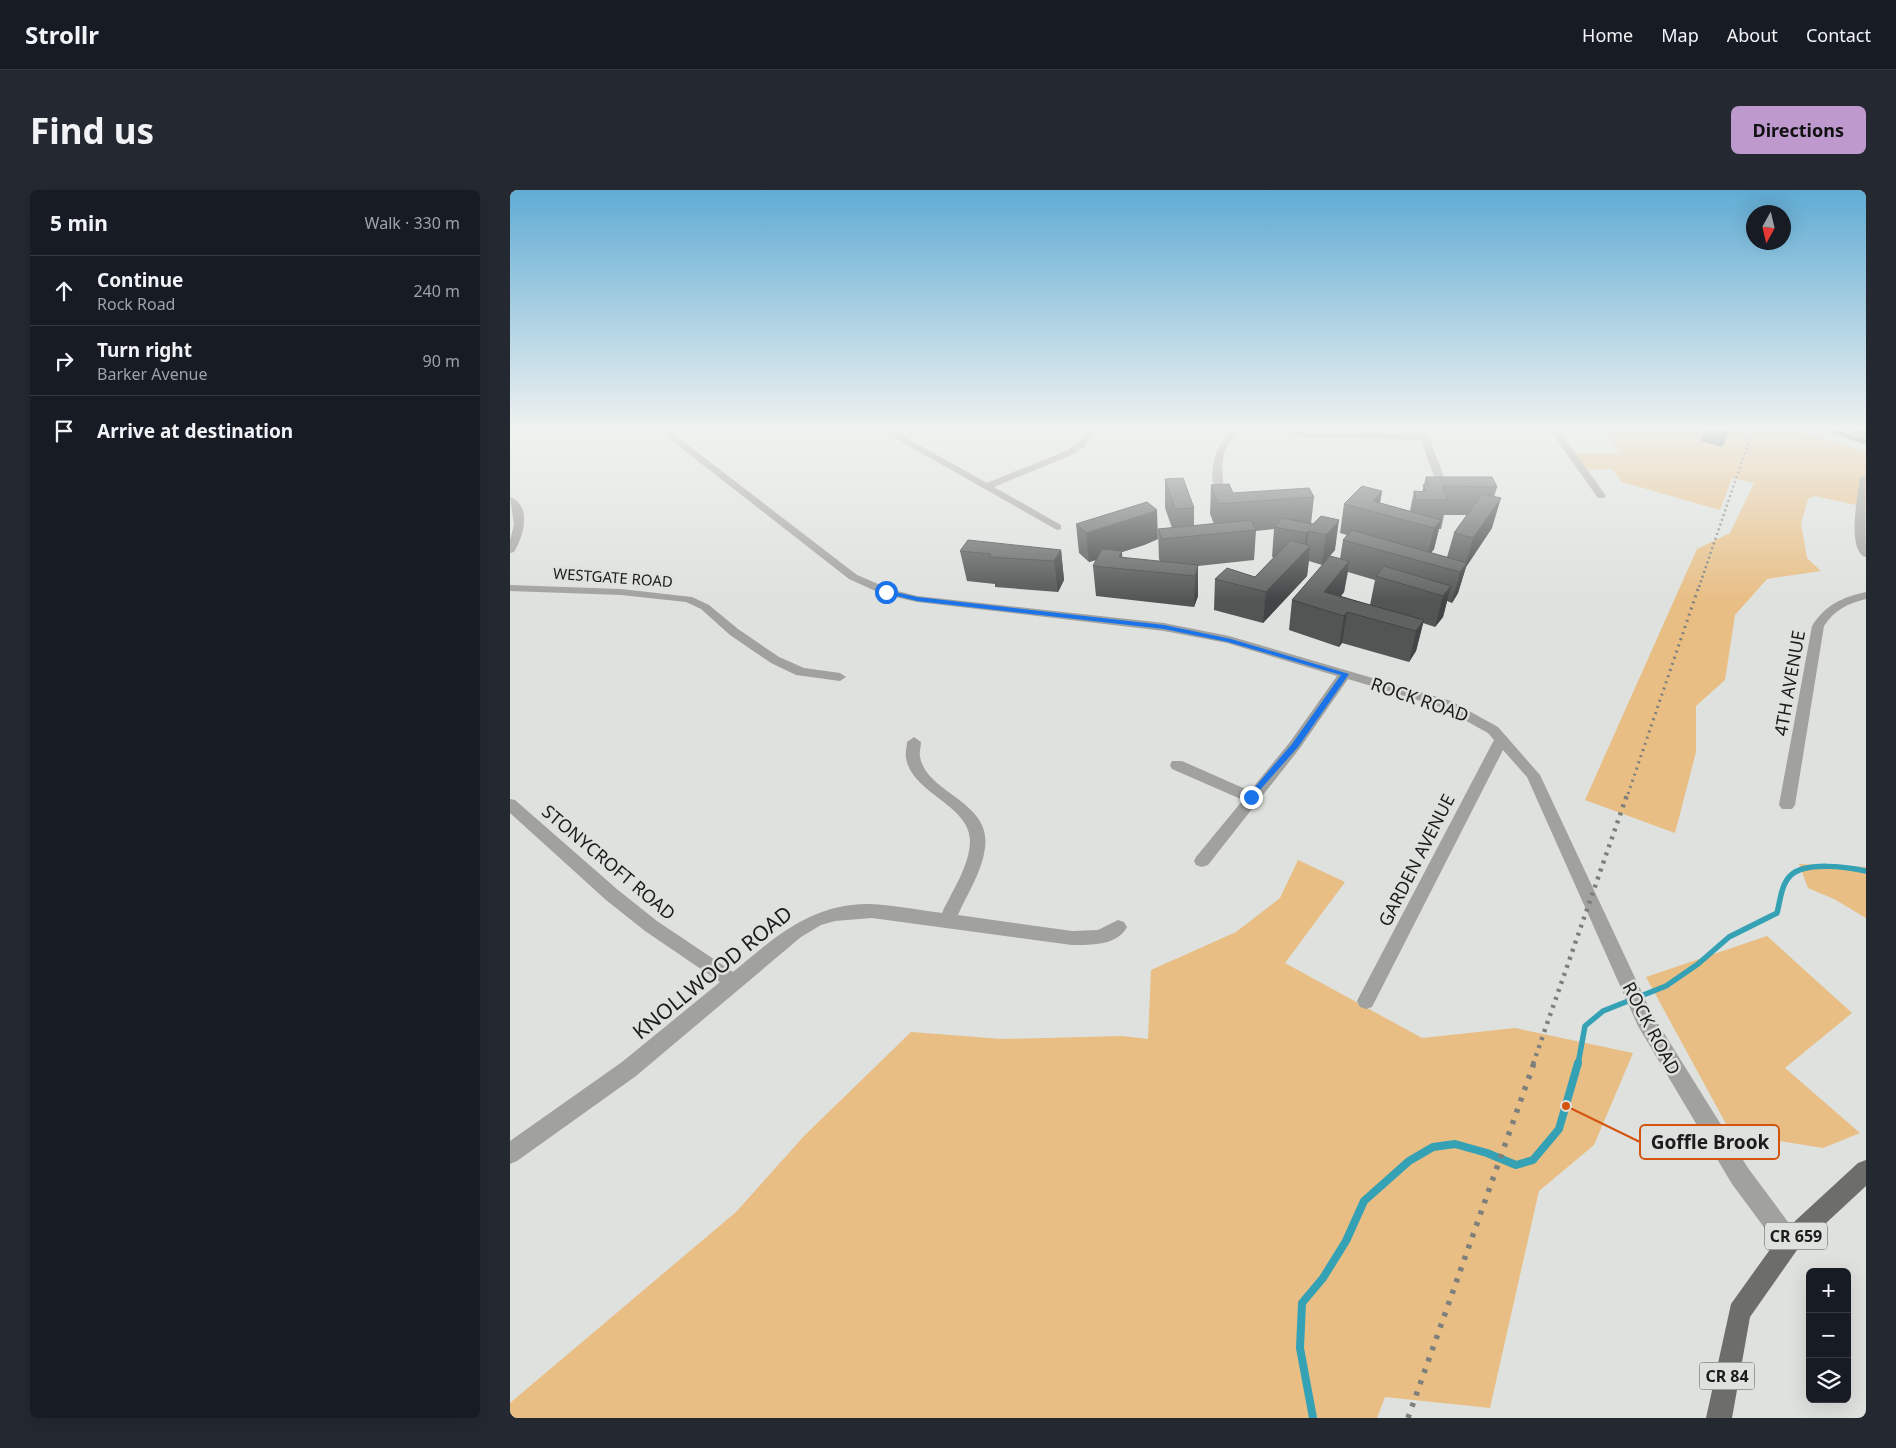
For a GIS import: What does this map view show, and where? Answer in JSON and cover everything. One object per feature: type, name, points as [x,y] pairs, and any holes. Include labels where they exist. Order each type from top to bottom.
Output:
[{"type":"main road","name":"CR 659","points":[[1739,1312],[1789,1242],[1865,1174]]},
{"type":"main road","name":"CR 84","points":[[1719,1418],[1739,1312]]},
{"type":"street","name":"ROCK ROAD","points":[[735,486],[853,577],[875,588],[917,599],[1103,619],[1193,632],[1229,640],[1446,704],[1479,721],[1502,738],[1533,775],[1628,983],[1670,1063],[1725,1154],[1789,1242]]},
{"type":"street","points":[[1220,486],[1220,492]]},
{"type":"street","points":[[1443,486],[1445,493]]},
{"type":"street","points":[[1594,486],[1601,496]]},
{"type":"street","points":[[1864,486],[1859,537],[1866,554]]},
{"type":"street","points":[[986,487],[1057,526]]},
{"type":"street","points":[[510,500],[519,515],[519,528],[510,550]]},
{"type":"street","name":"WESTGATE ROAD","points":[[510,588],[629,592],[688,599],[706,607],[734,632],[775,660],[801,672],[840,677]]},
{"type":"street","name":"4TH AVENUE","points":[[1787,805],[1818,626],[1822,618],[1837,605],[1866,595]]},
{"type":"street","points":[[1202,860],[1251,797],[1295,746],[1345,674]]},
{"type":"street","name":"GARDEN AVENUE","points":[[1366,1001],[1502,738]]},
{"type":"street","points":[[914,742],[912,752],[918,770],[969,818],[978,836],[974,859],[947,920]]},
{"type":"street","points":[[1177,765],[1251,797]]},
{"type":"street","name":"STONYCROFT ROAD","points":[[510,804],[612,896],[734,982]]},
{"type":"street","name":"KNOLLWOOD ROAD","points":[[510,1154],[629,1069],[784,940],[806,924],[826,915],[850,910],[872,911],[1072,938],[1100,937],[1118,927]]},
{"type":"shaded area","points":[[1637,486],[1729,486],[1720,510]]},
{"type":"shaded area","points":[[1752,486],[1866,486],[1866,507],[1814,496],[1808,499],[1801,524],[1807,558],[1821,571],[1767,579],[1735,615],[1725,680],[1696,706],[1696,752],[1675,833],[1585,800],[1697,549],[1730,533]]},
{"type":"shaded area","points":[[1298,860],[1345,882],[1285,963],[1422,1038],[1515,1028],[1633,1053],[1594,1145],[1539,1191],[1490,1408],[1385,1397],[1377,1418],[510,1418],[510,1403],[736,1212],[804,1136],[911,1032],[1002,1039],[1122,1036],[1148,1039],[1151,970],[1236,932],[1280,898]]},
{"type":"shaded area","points":[[1799,864],[1866,867],[1866,918],[1834,899],[1808,888]]},
{"type":"shaded area","points":[[1767,936],[1852,1013],[1785,1068],[1860,1133],[1823,1148],[1731,1133],[1646,977]]},
{"type":"building","points":[[1167,486],[1186,486],[1194,508],[1175,509]]},
{"type":"building","points":[[1211,486],[1230,486],[1233,493],[1309,488],[1314,497],[1218,504]]},
{"type":"building","points":[[1363,486],[1382,491],[1373,501],[1441,520],[1434,528],[1344,504]]},
{"type":"building","points":[[1424,486],[1442,486],[1448,500],[1416,500],[1414,491],[1426,492]]},
{"type":"building","points":[[1482,494],[1501,498],[1473,538],[1454,533]]},
{"type":"building","points":[[1147,502],[1157,510],[1086,533],[1076,524]]},
{"type":"building","points":[[1321,516],[1339,520],[1326,535],[1274,527],[1282,518],[1313,524]]},
{"type":"building","points":[[1251,520],[1256,530],[1162,539],[1158,529]]},
{"type":"building","points":[[1352,530],[1467,563],[1460,572],[1343,540]]},
{"type":"building","points":[[968,540],[1061,550],[1054,561],[989,557],[991,554],[960,551]]},
{"type":"building","points":[[1291,540],[1310,546],[1266,592],[1215,579],[1227,568],[1255,577]]},
{"type":"building","points":[[1102,549],[1122,551],[1119,557],[1198,565],[1195,576],[1093,566]]},
{"type":"building","points":[[1330,556],[1349,561],[1324,592],[1424,620],[1416,631],[1347,612],[1344,616],[1292,600]]},
{"type":"building","points":[[1384,566],[1451,586],[1443,596],[1376,576]]},
{"type":"waterway","points":[[1578,1064],[1585,1026],[1603,1011],[1666,986],[1698,964],[1729,937],[1777,913],[1785,884],[1790,876],[1797,871],[1826,866],[1866,871]]},
{"type":"waterway","points":[[1313,1418],[1300,1348],[1302,1303],[1323,1278],[1346,1241],[1364,1201],[1409,1161],[1433,1147],[1455,1144],[1487,1153],[1516,1165],[1533,1160],[1559,1129],[1578,1063]]},
{"type":"railway","points":[[1699,587],[1733,486]]},
{"type":"railway","points":[[1628,794],[1699,586]]},
{"type":"railway","points":[[1533,1064],[1628,792]]},
{"type":"railway","points":[[1408,1418],[1534,1063]]},
{"type":"place","name":"Goffle Brook","points":[[1566,1106]]},
{"type":"route","points":[[886,592],[917,599],[1103,619],[1193,632],[1229,640],[1345,674],[1295,746],[1251,797]]}]
